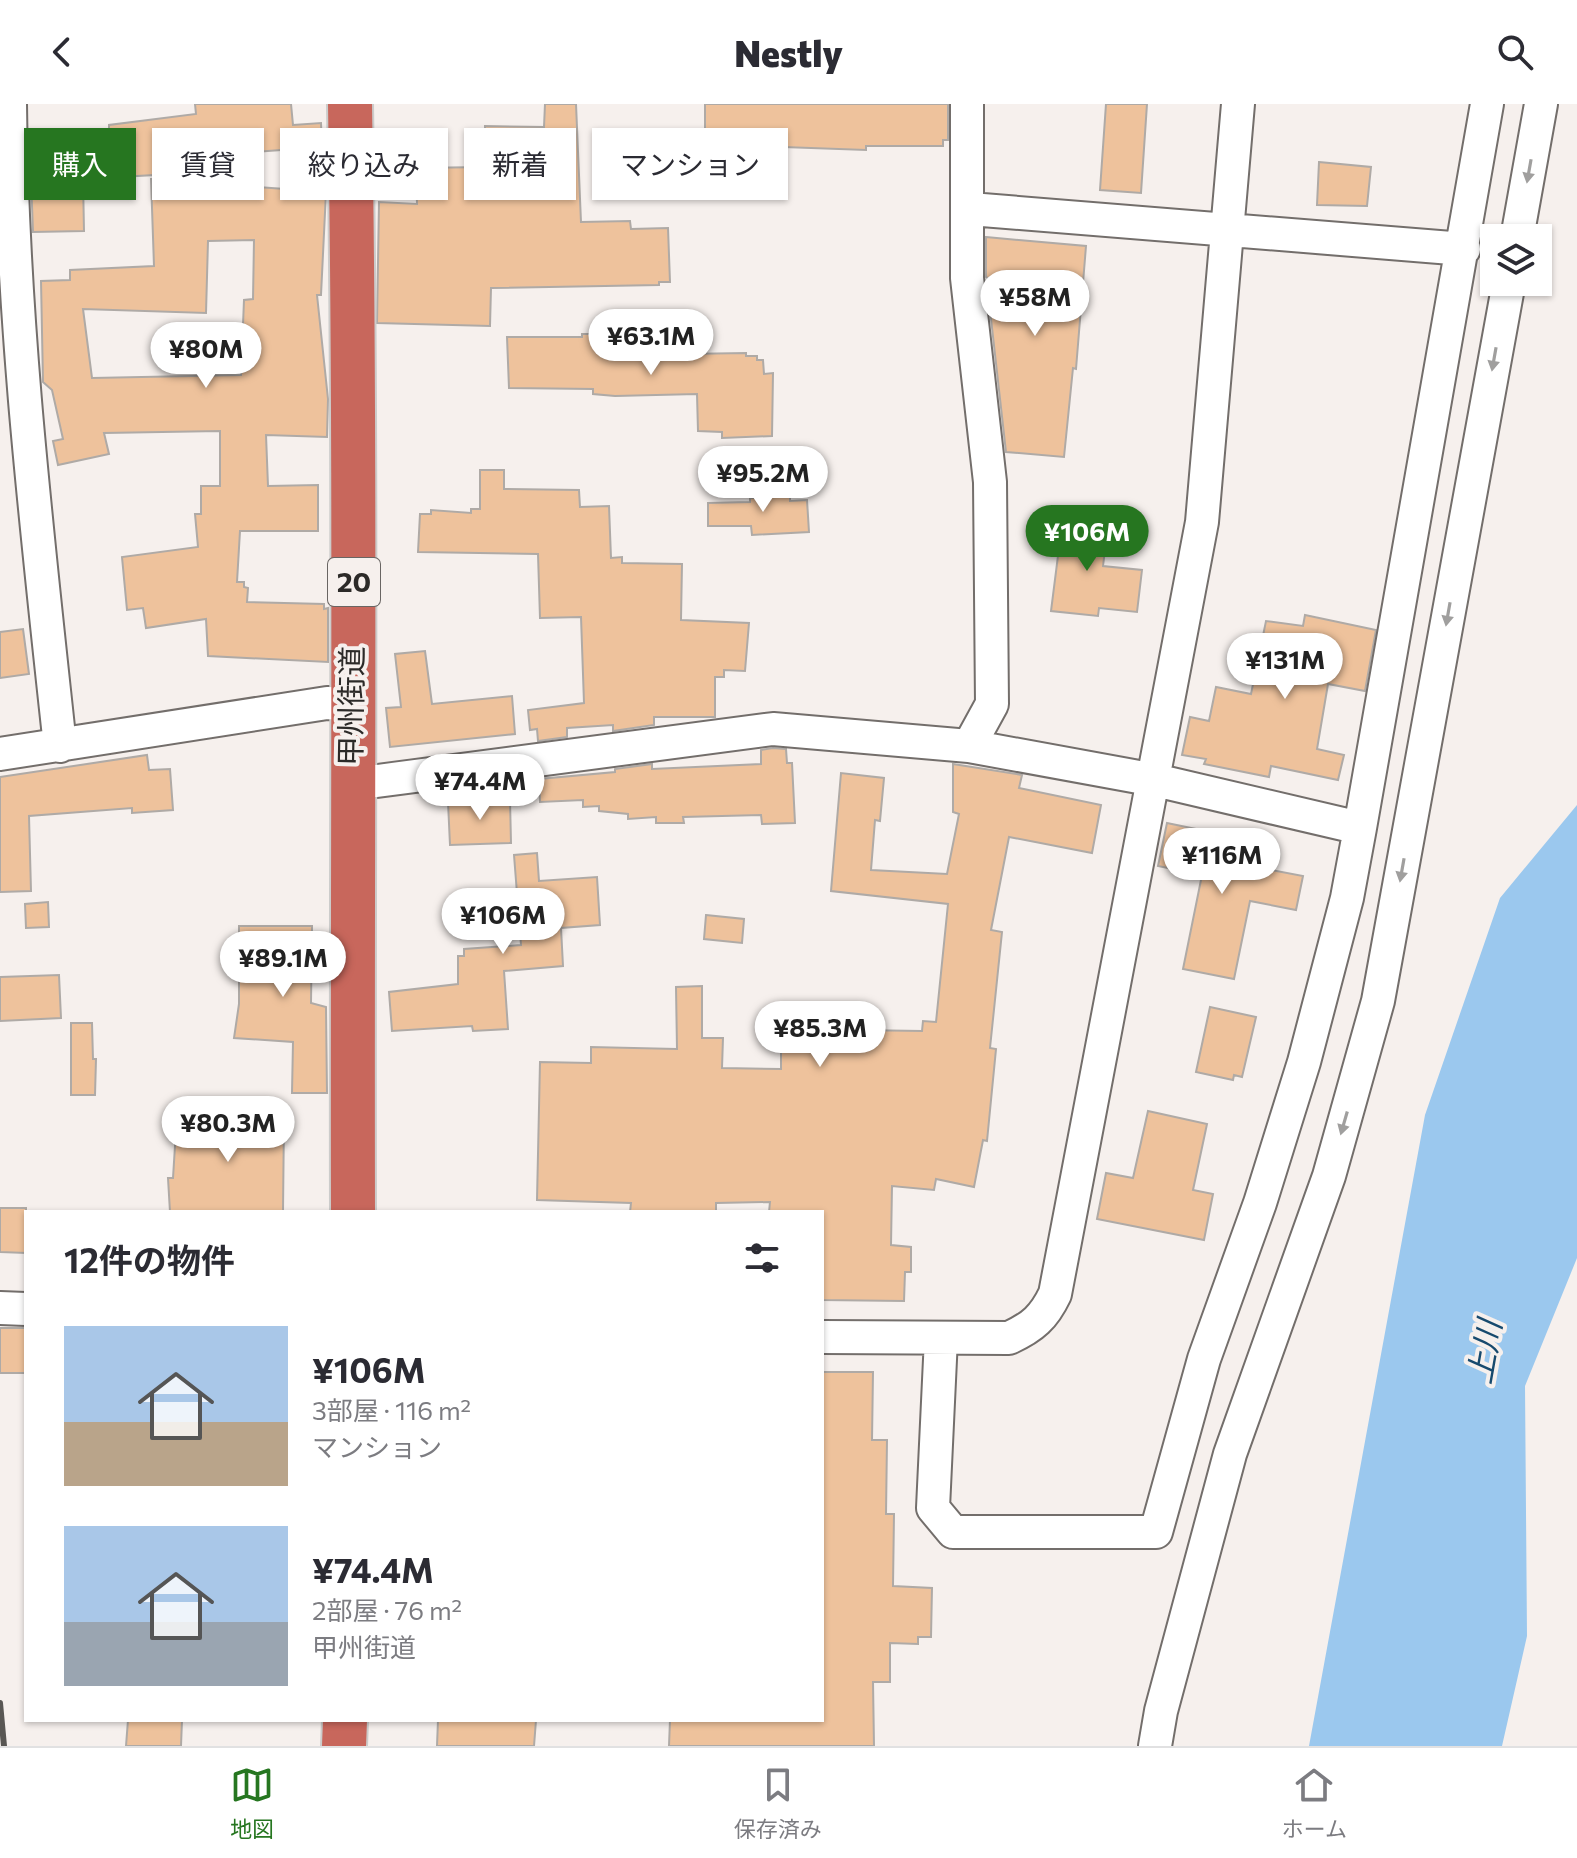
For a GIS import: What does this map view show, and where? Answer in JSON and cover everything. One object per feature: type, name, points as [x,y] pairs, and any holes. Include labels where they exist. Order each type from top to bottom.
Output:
[{"type":"highway","name":"甲州街道","points":[[350,104],[356,405],[351,704],[353,1210]]},
{"type":"highway","points":[[344,1746],[345,1722]]},
{"type":"street","points":[[10,104],[5,220],[60,746]]},
{"type":"street","points":[[967,104],[970,209],[967,278],[990,482],[992,704],[969,746]]},
{"type":"street","points":[[824,1337],[1009,1338],[1033,1327],[1046,1312],[1055,1294],[1202,522],[1238,104]]},
{"type":"street","points":[[941,1338],[933,1508],[953,1532],[1156,1532],[1204,1359],[1260,1203],[1304,1062],[1347,898],[1464,249],[1487,104]]},
{"type":"street","points":[[1520,224],[1541,104]]},
{"type":"street","points":[[970,209],[1464,249]]},
{"type":"street","points":[[1155,1746],[1161,1711],[1230,1454],[1329,1176],[1378,1001],[1506,296]]},
{"type":"street","points":[[0,754],[327,703],[351,704]]},
{"type":"street","points":[[351,781],[377,781],[773,729],[969,746],[1155,780],[1360,828]]},
{"type":"street","points":[[0,1308],[24,1309]]},
{"type":"water","name":"上川","points":[[1577,805],[1577,1258],[1525,1386],[1527,1636],[1502,1746],[1309,1746],[1425,1115],[1500,898]]},
{"type":"building","points":[[195,104],[291,104],[293,125],[321,123],[321,128],[280,128],[280,150],[264,151],[264,128],[152,128],[152,175],[136,176],[136,128],[109,128],[109,125],[196,114]]},
{"type":"building","points":[[545,104],[576,104],[581,222],[630,221],[631,229],[668,228],[670,282],[659,282],[659,285],[491,288],[490,326],[377,323],[379,202],[417,204],[417,200],[448,200],[448,168],[464,167],[464,200],[576,200],[576,128],[485,126],[544,127]]},
{"type":"building","points":[[705,104],[948,104],[948,140],[943,140],[943,146],[866,146],[866,150],[788,147],[788,128],[705,128]]},
{"type":"building","points":[[1106,104],[1147,104],[1141,193],[1100,190]]},
{"type":"building","points":[[1319,162],[1371,167],[1367,206],[1317,205]]},
{"type":"building","points":[[151,179],[152,200],[264,200],[264,187],[280,189],[280,200],[326,200],[321,295],[317,295],[328,399],[327,437],[266,435],[268,486],[318,485],[318,531],[240,531],[237,582],[244,582],[244,587],[248,588],[247,602],[324,604],[324,609],[328,608],[328,662],[208,656],[206,619],[146,628],[143,608],[127,610],[122,557],[198,547],[195,514],[201,514],[201,486],[220,486],[220,431],[104,433],[109,454],[58,465],[53,441],[63,439],[52,390],[43,382],[41,281],[70,280],[70,270],[154,266]],"holes":[[[254,240],[253,299],[244,300],[241,375],[92,378],[83,309],[206,313],[208,241]]]},
{"type":"building","points":[[32,200],[83,200],[84,231],[33,232]]},
{"type":"building","points":[[986,237],[1086,246],[1076,369],[1073,368],[1064,457],[1006,452],[989,301],[990,279],[986,277]]},
{"type":"building","points":[[582,334],[609,334],[609,340],[681,340],[685,342],[685,354],[746,353],[746,356],[757,356],[757,360],[763,360],[764,374],[773,373],[772,436],[722,438],[722,432],[698,431],[697,394],[615,396],[593,394],[593,389],[509,388],[507,337],[582,337]]},
{"type":"building","points":[[480,470],[504,470],[504,489],[579,490],[580,507],[609,506],[611,558],[622,557],[622,563],[682,564],[681,620],[749,623],[745,671],[724,670],[724,677],[715,677],[715,717],[654,717],[654,725],[613,731],[613,725],[567,728],[567,737],[538,741],[537,729],[530,730],[528,710],[584,703],[581,617],[540,618],[538,554],[418,552],[420,514],[431,514],[431,510],[471,513],[471,509],[480,509]]},
{"type":"building","points":[[790,491],[790,501],[807,500],[809,532],[752,535],[751,526],[708,526],[708,503],[750,502],[750,498],[766,497],[766,492]]},
{"type":"building","points":[[1040,512],[1072,517],[1069,537],[1106,542],[1103,566],[1142,570],[1137,612],[1099,608],[1098,616],[1051,611],[1060,540],[1036,536]]},
{"type":"building","points":[[1305,615],[1376,630],[1365,691],[1328,684],[1317,749],[1344,755],[1338,780],[1271,766],[1269,777],[1204,764],[1206,759],[1182,755],[1190,717],[1209,721],[1216,687],[1251,694],[1266,621],[1303,626]]},
{"type":"building","points":[[23,629],[29,674],[0,678],[0,632]]},
{"type":"building","points":[[425,651],[432,704],[512,696],[515,734],[390,747],[386,708],[401,707],[395,654]]},
{"type":"building","points":[[786,749],[787,763],[792,763],[795,823],[762,824],[761,815],[683,817],[684,823],[656,823],[656,817],[628,819],[628,814],[599,811],[599,806],[583,807],[583,800],[540,802],[539,779],[615,772],[615,769],[652,764],[652,769],[761,764],[761,750]]},
{"type":"building","points":[[147,755],[149,770],[170,769],[173,810],[132,813],[132,808],[29,816],[31,891],[0,892],[0,777]]},
{"type":"building","points":[[953,764],[1022,775],[1019,788],[1101,805],[1092,853],[1009,837],[991,930],[1002,932],[990,1048],[996,1049],[987,1141],[983,1140],[974,1187],[936,1179],[934,1190],[892,1186],[891,1245],[911,1247],[911,1272],[905,1272],[904,1301],[824,1300],[824,1210],[769,1210],[770,1202],[716,1203],[716,1210],[630,1210],[631,1203],[537,1200],[540,1062],[591,1063],[591,1047],[677,1049],[676,987],[702,986],[702,1038],[723,1038],[722,1068],[781,1069],[781,1041],[838,1042],[839,1036],[857,1037],[857,1030],[922,1031],[923,1021],[936,1022],[948,904],[831,891],[841,773],[884,778],[880,821],[875,820],[871,870],[947,874],[959,814],[953,812]]},
{"type":"building","points":[[510,800],[511,843],[450,845],[448,802]]},
{"type":"building","points":[[1167,823],[1230,836],[1225,861],[1303,876],[1296,910],[1250,901],[1234,979],[1183,969],[1202,875],[1158,866]]},
{"type":"building","points":[[537,853],[539,881],[597,877],[600,925],[561,928],[563,966],[504,971],[508,1029],[473,1031],[472,1026],[392,1031],[389,992],[458,984],[458,956],[464,956],[464,949],[521,945],[514,855]]},
{"type":"building","points":[[48,902],[49,927],[26,928],[25,904]]},
{"type":"building","points":[[706,915],[744,919],[742,943],[704,939]]},
{"type":"building","points":[[239,926],[312,926],[311,1003],[326,1007],[327,1093],[292,1093],[293,1042],[234,1038],[239,1004]]},
{"type":"building","points":[[59,975],[61,1018],[0,1021],[0,977]]},
{"type":"building","points":[[1210,1007],[1256,1017],[1242,1077],[1234,1075],[1233,1080],[1196,1072]]},
{"type":"building","points":[[71,1023],[92,1023],[93,1059],[96,1059],[95,1095],[71,1095]]},
{"type":"building","points":[[1148,1111],[1207,1124],[1193,1190],[1213,1194],[1204,1240],[1097,1219],[1106,1173],[1133,1178]]},
{"type":"building","points":[[177,1114],[284,1116],[283,1210],[170,1210],[168,1178],[173,1178]]},
{"type":"building","points":[[0,1208],[26,1208],[24,1253],[0,1252]]},
{"type":"building","points":[[0,1328],[24,1328],[24,1373],[0,1373]]},
{"type":"building","points":[[824,1372],[873,1372],[872,1440],[887,1440],[886,1514],[894,1514],[893,1586],[932,1588],[931,1637],[918,1637],[918,1644],[890,1643],[890,1682],[873,1682],[874,1746],[669,1746],[670,1722],[824,1722]]},
{"type":"building","points":[[128,1722],[182,1722],[181,1746],[126,1746]]},
{"type":"building","points":[[438,1722],[536,1722],[534,1746],[437,1746]]},
{"type":"railway","points":[[0,1703],[4,1746]]}]
